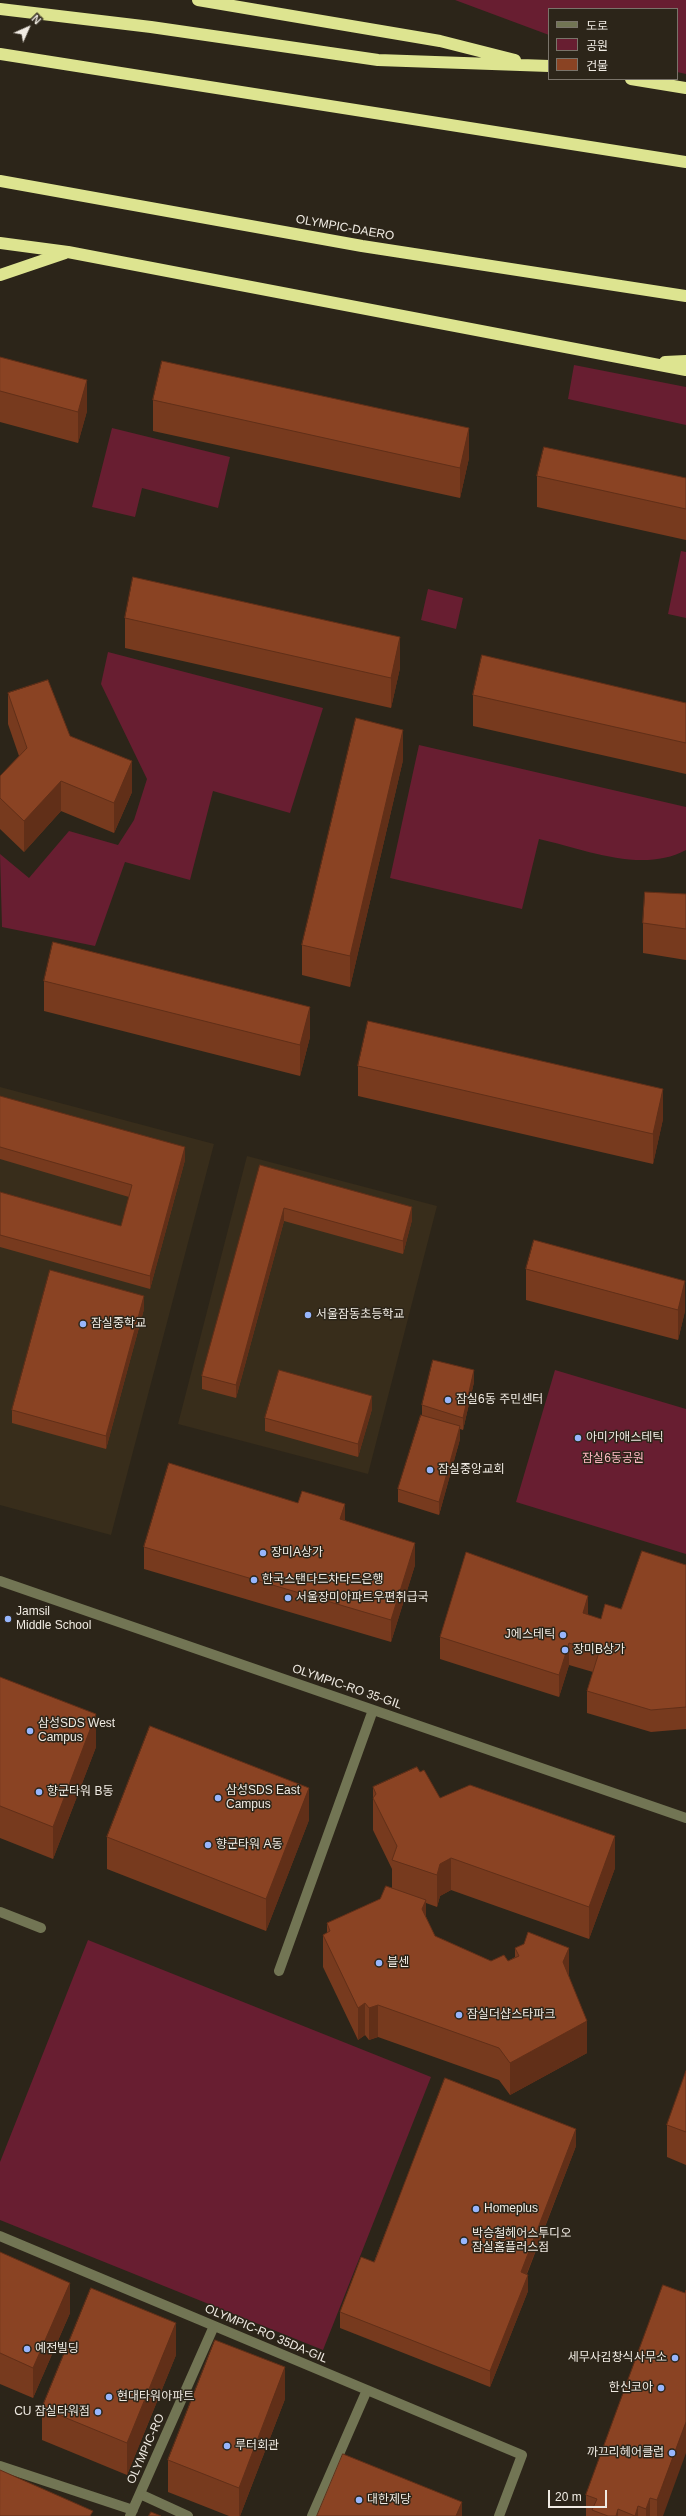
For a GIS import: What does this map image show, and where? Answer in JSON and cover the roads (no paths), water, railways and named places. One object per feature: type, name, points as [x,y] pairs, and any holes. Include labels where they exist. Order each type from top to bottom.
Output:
[{"type":"highway","points":[[198,0],[440,41],[536,65]]},
{"type":"highway","points":[[0,9],[143,26],[378,60],[548,66]]},
{"type":"highway","points":[[0,54],[686,162]]},
{"type":"highway","points":[[637,80],[686,88]]},
{"type":"highway","name":"OLYMPIC-DAERO","points":[[0,181],[362,246],[686,296]]},
{"type":"highway","points":[[0,244],[68,252],[644,364],[686,370]]},
{"type":"highway","points":[[0,275],[68,252]]},
{"type":"highway","points":[[644,364],[686,361]]},
{"type":"street","name":"OLYMPIC-RO 35-GIL","points":[[0,1581],[686,1818]]},
{"type":"street","points":[[279,1971],[373,1710]]},
{"type":"street","points":[[0,1912],[41,1928]]},
{"type":"street","name":"OLYMPIC-RO 35DA-GIL","points":[[0,2236],[522,2455],[499,2516]]},
{"type":"street","name":"OLYMPIC-RO","points":[[132,2513],[214,2326]]},
{"type":"street","points":[[312,2516],[367,2390]]},
{"type":"street","points":[[0,2466],[132,2513]]},
{"type":"street","points":[[140,2494],[188,2516]]},
{"type":"place","name":"서울잠동초등학교","points":[[308,1315]]},
{"type":"place","name":"잠실중학교","points":[[83,1324]]},
{"type":"place","name":"잠실6동 주민센터","points":[[448,1400]]},
{"type":"place","name":"아미가애스테틱","points":[[578,1438]]},
{"type":"place","name":"잠실중앙교회","points":[[430,1470]]},
{"type":"place","name":"장미A상가","points":[[263,1553]]},
{"type":"place","name":"한국스탠다드차타드은행","points":[[254,1580]]},
{"type":"place","name":"서울장미아파트우편취급국","points":[[288,1598]]},
{"type":"place","name":"Jamsil Middle School","points":[[8,1619]]},
{"type":"place","name":"J에스테틱","points":[[563,1635]]},
{"type":"place","name":"장미B상가","points":[[565,1650]]},
{"type":"place","name":"삼성SDS West Campus","points":[[30,1731]]},
{"type":"place","name":"향군타워 B동","points":[[39,1792]]},
{"type":"place","name":"삼성SDS East Campus","points":[[218,1798]]},
{"type":"place","name":"향군타워 A동","points":[[208,1845]]},
{"type":"place","name":"블센","points":[[379,1963]]},
{"type":"place","name":"잠실더샵스타파크","points":[[459,2015]]},
{"type":"place","name":"Homeplus","points":[[476,2209]]},
{"type":"place","name":"박승철헤어스투디오 잠실홈플러스점","points":[[464,2241]]},
{"type":"place","name":"예전빌딩","points":[[27,2349]]},
{"type":"place","name":"세무사김창식사무소","points":[[675,2358]]},
{"type":"place","name":"한신코아","points":[[661,2388]]},
{"type":"place","name":"현대타워아파트","points":[[109,2397]]},
{"type":"place","name":"CU 잠실타워점","points":[[98,2412]]},
{"type":"place","name":"루터회관","points":[[227,2446]]},
{"type":"place","name":"까끄리헤어클럽","points":[[672,2453]]},
{"type":"place","name":"대한제당","points":[[359,2500]]},
{"type":"park label","name":"잠실6동공원","points":[[613,1459]]}]
